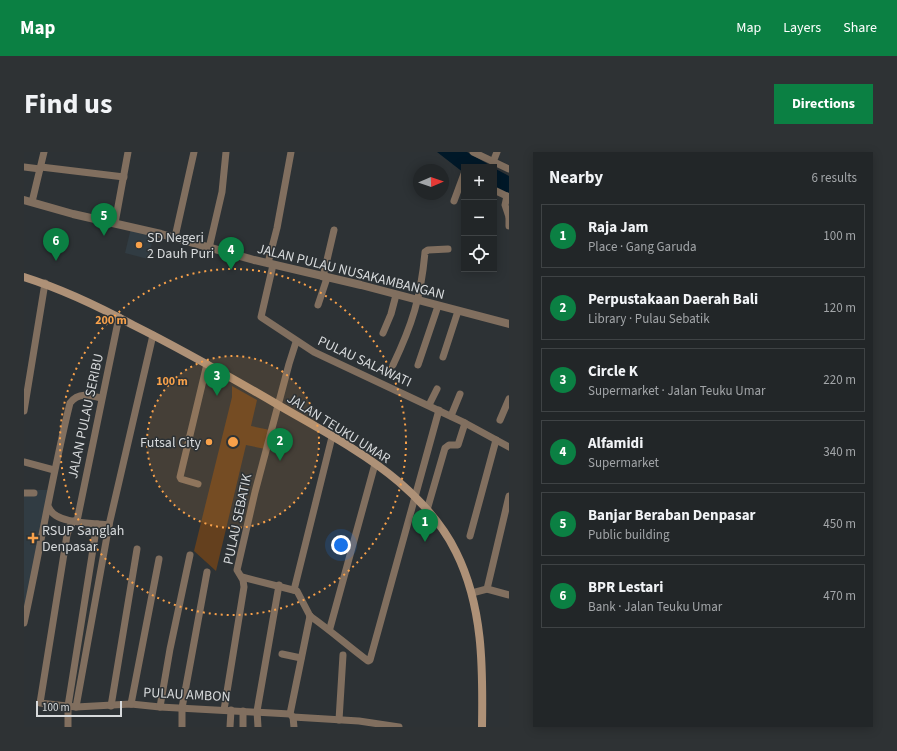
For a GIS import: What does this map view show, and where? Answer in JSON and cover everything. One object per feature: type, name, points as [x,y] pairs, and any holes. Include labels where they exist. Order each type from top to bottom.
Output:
[{"type":"main road","name":"JALAN TEUKU UMAR","points":[[24,277],[45,284],[119,317],[207,364],[332,437],[375,464],[399,482],[415,497],[443,529],[456,551],[472,593],[482,658],[482,727]]},
{"type":"street","points":[[28,201],[44,152]]},
{"type":"street","points":[[115,223],[128,152]]},
{"type":"street","points":[[175,238],[194,152]]},
{"type":"street","points":[[209,248],[222,192],[226,152]]},
{"type":"street","points":[[271,264],[291,152]]},
{"type":"street","points":[[473,152],[509,169]]},
{"type":"street","points":[[493,162],[498,152]]},
{"type":"street","points":[[24,167],[124,177]]},
{"type":"street","points":[[454,201],[461,182]]},
{"type":"street","points":[[497,191],[508,196],[505,205],[509,218],[509,226]]},
{"type":"street","name":"JALAN PULAU NUSAKAMBANGAN","points":[[28,201],[73,214],[175,238],[325,278],[419,300],[509,324]]},
{"type":"street","points":[[318,305],[325,278],[334,230]]},
{"type":"street","points":[[393,365],[408,334],[419,300],[424,252],[428,250],[448,249]]},
{"type":"street","name":"PULAU SALAWATI","points":[[271,264],[260,315],[296,342],[314,352],[429,405],[509,448]]},
{"type":"street","points":[[24,410],[45,284]]},
{"type":"street","points":[[383,333],[391,314],[396,295]]},
{"type":"street","points":[[418,365],[438,306]]},
{"type":"street","points":[[443,357],[458,311]]},
{"type":"street","name":"JALAN PULAU SERIBU","points":[[68,706],[42,704],[39,700],[67,535],[70,526],[76,521],[119,317]]},
{"type":"street","points":[[76,707],[109,525],[154,335]]},
{"type":"street","name":"PULAU SEBATIK","points":[[230,727],[227,710],[244,587],[242,577],[237,570],[288,364],[296,342]]},
{"type":"street","points":[[198,484],[181,479],[180,477],[207,364]]},
{"type":"street","points":[[429,405],[436,389]]},
{"type":"street","points":[[451,416],[460,394]]},
{"type":"street","points":[[24,623],[49,508],[54,470],[70,403],[74,398],[82,395],[101,398]]},
{"type":"street","points":[[500,420],[509,399]]},
{"type":"street","points":[[242,577],[279,585],[294,590],[300,596],[310,616],[331,630],[348,646],[368,661],[439,410]]},
{"type":"street","points":[[427,510],[445,448],[449,445],[458,445],[465,423]]},
{"type":"street","points":[[294,590],[332,437]]},
{"type":"street","points":[[470,536],[496,440]]},
{"type":"street","points":[[24,462],[54,470]]},
{"type":"street","points":[[330,628],[375,464]]},
{"type":"street","points":[[24,493],[34,493]]},
{"type":"street","points":[[486,589],[509,496]]},
{"type":"street","points":[[49,508],[55,516],[76,521],[109,525]]},
{"type":"street","points":[[68,727],[68,706],[97,524]]},
{"type":"street","points":[[111,706],[137,549]]},
{"type":"street","points":[[160,708],[190,555]]},
{"type":"street","points":[[131,704],[160,559]]},
{"type":"street","points":[[182,727],[182,708],[207,572]]},
{"type":"street","points":[[258,727],[257,711],[279,585]]},
{"type":"street","points":[[472,593],[486,589],[509,595]]},
{"type":"street","points":[[294,727],[292,716],[301,658],[310,616]]},
{"type":"street","points":[[282,654],[301,658]]},
{"type":"street","points":[[339,720],[343,655]]},
{"type":"street","name":"PULAU AMBON","points":[[68,706],[111,706],[131,704],[160,708],[257,711],[292,716],[326,724],[339,720],[384,723],[399,727]]},
{"type":"street","points":[[243,711],[243,727]]},
{"type":"shaded area","name":"SD Negeri 2 Dauh Puri","points":[[131,228],[154,235],[148,259],[125,253]]},
{"type":"shaded area","points":[[232,386],[257,400],[251,426],[270,430],[265,449],[246,445],[216,571],[194,551],[232,397]]},
{"type":"shaded area","name":"RSUP Sanglah Denpasar","points":[[24,490],[50,490],[24,612]]},
{"type":"water","points":[[437,152],[467,152],[488,164],[461,164],[461,171]]},
{"type":"water","points":[[497,170],[509,176],[509,194],[497,188]]},
{"type":"place","name":"Banjar Beraban Denpasar","points":[[104,236]]},
{"type":"place","name":"SD Negeri 2 Dauh Puri","points":[[139,245]]},
{"type":"place","name":"BPR Lestari","points":[[56,261]]},
{"type":"place","name":"Alfamidi","points":[[231,270]]},
{"type":"place","name":"Circle K","points":[[217,396]]},
{"type":"place","name":"Futsal City","points":[[209,442]]},
{"type":"place","name":"Perpustakaan Daerah Bali","points":[[280,461]]},
{"type":"place","name":"RSUP Sanglah Denpasar","points":[[33,538]]},
{"type":"place","name":"Raja Jam","points":[[425,542]]}]
